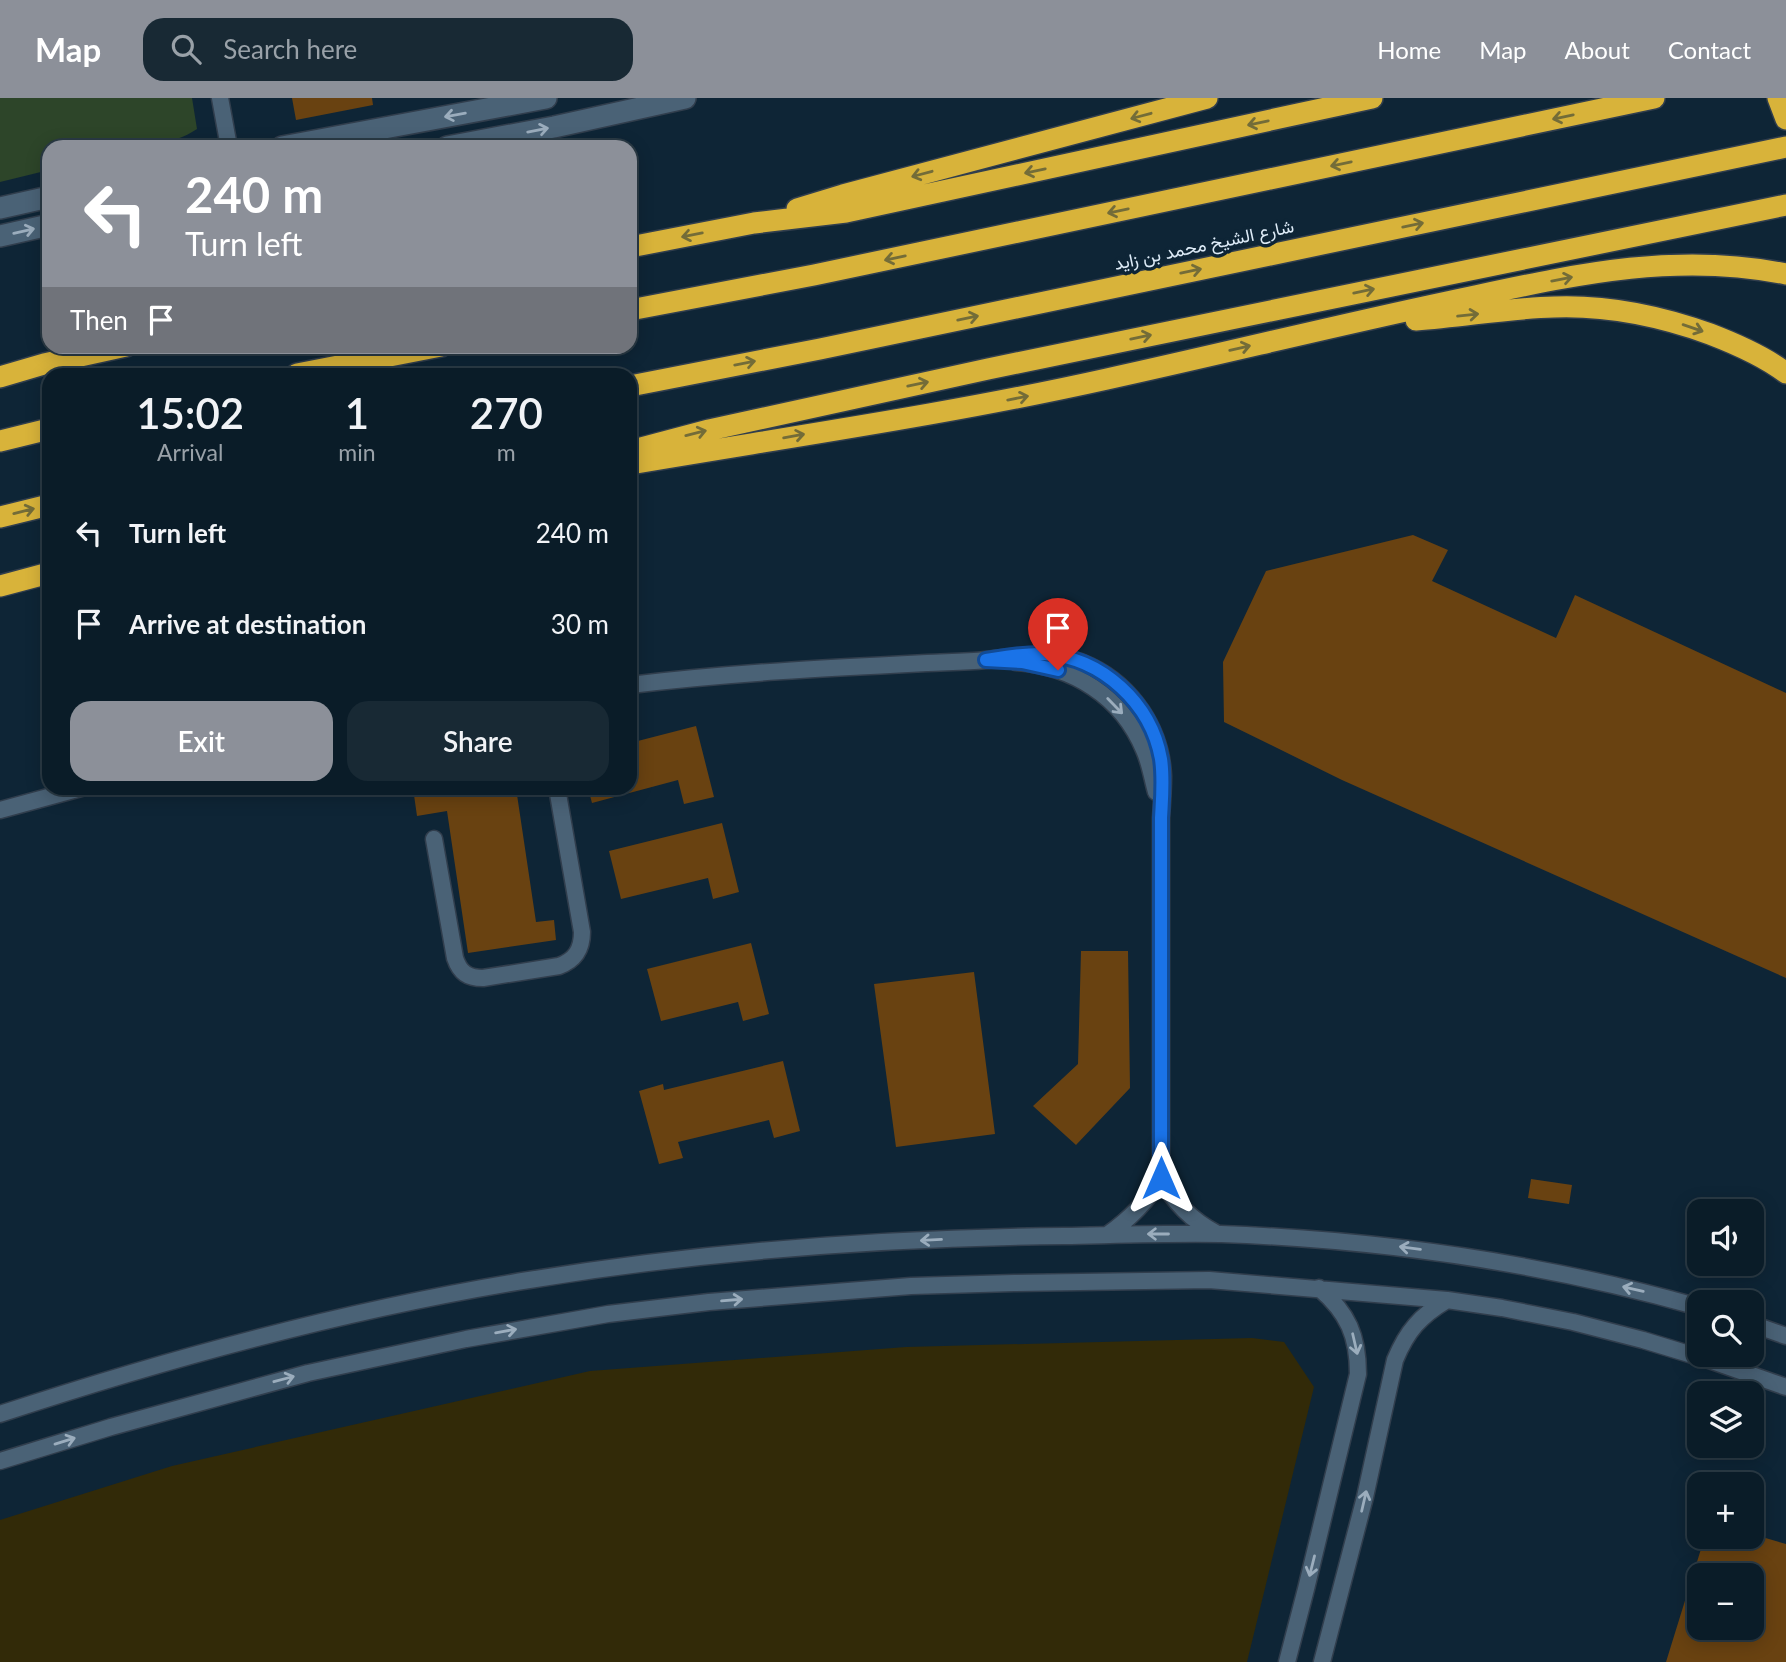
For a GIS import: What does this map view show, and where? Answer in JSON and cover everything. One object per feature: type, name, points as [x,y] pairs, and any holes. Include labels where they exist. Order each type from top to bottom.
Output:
[{"type":"highway","points":[[754,223],[843,195],[1207,98]]},
{"type":"highway","points":[[637,246],[754,223],[846,212],[1373,98]]},
{"type":"highway","points":[[637,309],[814,275],[1654,98]]},
{"type":"highway","points":[[1778,98],[1786,119]]},
{"type":"highway","name":"شارع الشيخ محمد بن زايد","points":[[637,385],[1786,147]]},
{"type":"highway","points":[[637,449],[699,432],[988,369],[1786,205]]},
{"type":"highway","points":[[637,463],[1017,398],[1528,285],[1628,267],[1700,264],[1737,266],[1786,274]]},
{"type":"highway","points":[[1351,323],[1443,318],[1522,309],[1589,307],[1656,317],[1688,326],[1750,352],[1786,373]]},
{"type":"highway","points":[[0,377],[44,363],[87,354]]},
{"type":"highway","points":[[329,368],[400,354]]},
{"type":"highway","points":[[0,440],[42,431]]},
{"type":"highway","points":[[0,517],[42,507]]},
{"type":"highway","points":[[0,586],[42,575]]},
{"type":"street","points":[[220,98],[228,140]]},
{"type":"street","points":[[320,140],[546,98]]},
{"type":"street","points":[[484,140],[685,98]]},
{"type":"street","points":[[0,208],[42,199]]},
{"type":"street","points":[[0,236],[42,227]]},
{"type":"street","points":[[637,684],[757,673],[986,660],[1032,654],[1076,660],[1103,673],[1126,691],[1145,717],[1158,745],[1163,776],[1161,1178],[1153,1192],[1132,1215],[1107,1235]]},
{"type":"street","points":[[0,810],[55,795]]},
{"type":"street","points":[[434,839],[458,967],[474,978],[484,978],[559,966],[575,957],[580,950],[582,932],[557,795]]},
{"type":"street","points":[[1161,1178],[1178,1206],[1203,1227],[1218,1234]]},
{"type":"street","points":[[0,1413],[155,1366],[400,1305],[527,1280],[668,1260],[774,1250],[985,1237],[1218,1234],[1320,1239],[1465,1255],[1583,1277],[1687,1304]]},
{"type":"street","points":[[0,1461],[111,1427],[308,1373],[407,1350],[608,1314],[709,1302],[924,1286],[1209,1280],[1447,1300],[1573,1322],[1712,1361],[1786,1387]]},
{"type":"street","points":[[1287,1662],[1358,1374],[1358,1354],[1345,1317],[1334,1301],[1319,1288]]},
{"type":"street","points":[[1322,1662],[1352,1549],[1395,1360],[1414,1325],[1429,1310],[1447,1300]]},
{"type":"street","points":[[1764,1328],[1786,1336]]},
{"type":"green space","points":[[0,98],[192,98],[197,129],[182,137],[173,140],[42,140],[42,172],[0,182]]},
{"type":"sand","points":[[1252,1338],[1284,1342],[1314,1387],[1247,1662],[0,1662],[0,1520],[172,1466],[590,1371],[906,1347]]},
{"type":"building","points":[[292,98],[372,98],[373,105],[296,120]]},
{"type":"building","points":[[1413,535],[1448,550],[1432,581],[1556,638],[1575,595],[1786,693],[1786,978],[1342,780],[1224,722],[1223,662],[1266,571]]},
{"type":"building","points":[[696,726],[714,797],[684,804],[678,780],[637,791],[637,741]]},
{"type":"building","points":[[414,795],[517,795],[536,922],[554,920],[556,940],[468,953],[447,811],[417,816]]},
{"type":"building","points":[[590,795],[622,795],[592,803]]},
{"type":"building","points":[[722,823],[739,892],[713,899],[708,878],[621,899],[609,851]]},
{"type":"building","points":[[751,943],[769,1014],[743,1021],[738,1002],[661,1021],[647,969]]},
{"type":"building","points":[[1081,951],[1128,951],[1130,1088],[1076,1145],[1033,1106],[1078,1064]]},
{"type":"building","points":[[974,972],[995,1134],[896,1147],[874,984]]},
{"type":"building","points":[[783,1061],[800,1131],[774,1138],[769,1120],[678,1142],[683,1158],[659,1164],[639,1091],[663,1084],[664,1090]]},
{"type":"building","points":[[1531,1179],[1572,1185],[1569,1204],[1528,1198]]},
{"type":"building","points":[[1764,1538],[1786,1544],[1786,1662],[1666,1662],[1687,1594],[1687,1640],[1764,1640],[1764,1563],[1697,1563],[1701,1549],[1764,1549]]},
{"type":"route","points":[[1058,670],[1022,662],[986,660],[1047,654],[1062,656],[1090,666],[1126,691],[1145,717],[1158,745],[1163,776],[1161,1178]]}]
